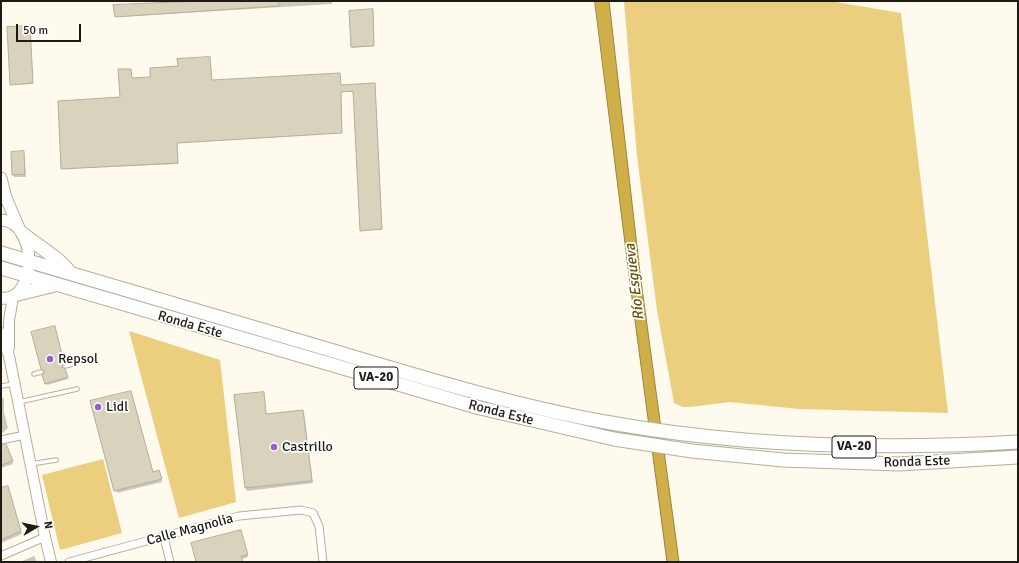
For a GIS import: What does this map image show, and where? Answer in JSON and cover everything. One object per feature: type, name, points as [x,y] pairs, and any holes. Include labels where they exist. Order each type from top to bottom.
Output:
[{"type":"highway","points":[[21,231],[49,255],[64,264],[70,273]]},
{"type":"highway","name":"Ronda Este","points":[[1,253],[499,398],[613,423],[690,435],[751,442],[856,447],[914,447],[1018,442]]},
{"type":"highway","name":"Ronda Este","points":[[1,268],[480,408],[614,439],[692,451],[783,460],[899,464],[1018,457]]},
{"type":"highway","points":[[15,295],[55,285]]},
{"type":"main road","points":[[1,178],[6,198],[27,246],[29,261],[26,276],[15,295],[1,298]]},
{"type":"main road","points":[[1,220],[11,222],[21,231]]},
{"type":"street","points":[[9,356],[9,321],[15,295]]},
{"type":"street","points":[[1,333],[9,356],[44,537],[52,562]]},
{"type":"street","points":[[1,440],[25,435]]},
{"type":"street","name":"Calle Magnolia","points":[[69,562],[239,516],[301,510],[313,513],[319,526],[323,562]]},
{"type":"street","points":[[1,556],[44,537]]},
{"type":"street","points":[[164,537],[170,562]]},
{"type":"lane","points":[[65,366],[73,364]]},
{"type":"lane","points":[[34,374],[41,372]]},
{"type":"lane","points":[[1,386],[15,384]]},
{"type":"lane","points":[[18,402],[77,389]]},
{"type":"lane","points":[[30,465],[56,460]]},
{"type":"shaded area","points":[[624,1],[830,1],[901,13],[948,413],[799,409],[730,402],[683,407],[674,403],[657,310],[637,156]]},
{"type":"shaded area","points":[[129,331],[220,360],[236,502],[179,518]]},
{"type":"shaded area","points":[[103,459],[122,533],[60,550],[42,475]]},
{"type":"water","name":"Río Esgueva","points":[[595,1],[609,1],[640,273],[679,562],[667,562]]},
{"type":"building","points":[[200,1],[278,1],[279,6],[115,17],[113,5]]},
{"type":"building","points":[[373,9],[374,46],[351,47],[349,11]]},
{"type":"building","points":[[30,26],[33,83],[10,85],[7,27]]},
{"type":"building","points":[[210,57],[212,80],[340,73],[341,85],[375,83],[382,229],[360,231],[353,91],[341,92],[342,133],[177,143],[178,163],[61,169],[58,101],[120,97],[118,69],[131,69],[132,78],[150,77],[150,68],[178,66],[177,59]]},
{"type":"building","points":[[24,151],[25,174],[12,175],[11,152]]},
{"type":"building","points":[[55,326],[64,363],[62,367],[65,369],[68,377],[45,384],[42,375],[44,371],[41,369],[31,332]]},
{"type":"building","points":[[131,391],[153,472],[159,470],[162,479],[114,491],[90,401]]},
{"type":"building","name":"Castrillo","points":[[264,392],[266,414],[303,410],[312,481],[245,488],[234,395]]},
{"type":"building","points":[[6,444],[13,461],[1,465],[1,445]]},
{"type":"building","points":[[8,486],[21,531],[1,540],[1,488]]},
{"type":"building","points":[[241,530],[248,555],[241,556],[243,562],[196,562],[191,543]]},
{"type":"place","name":"Repsol","points":[[50,359]]},
{"type":"place","name":"Lidl","points":[[98,407]]},
{"type":"place","name":"Castrillo","points":[[274,447]]}]
